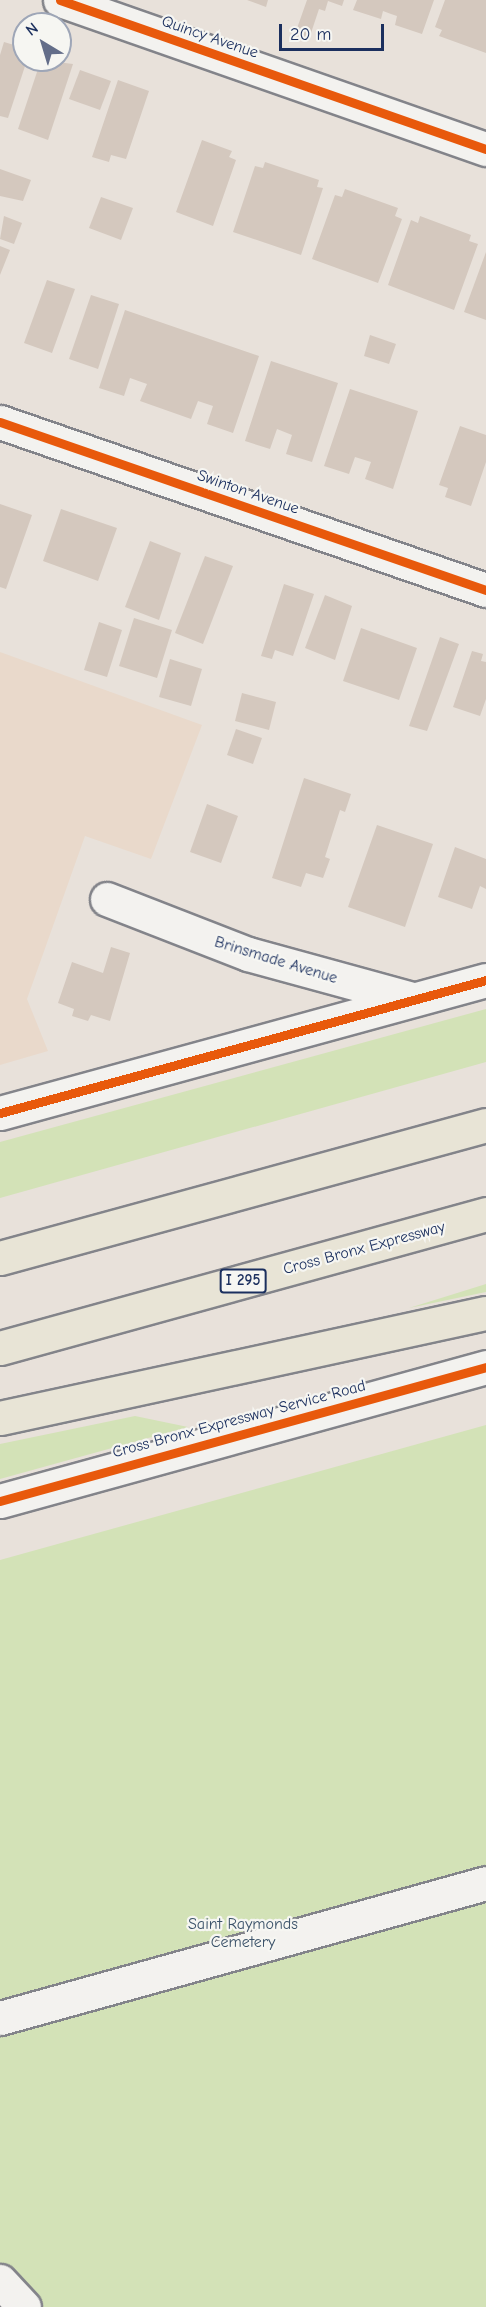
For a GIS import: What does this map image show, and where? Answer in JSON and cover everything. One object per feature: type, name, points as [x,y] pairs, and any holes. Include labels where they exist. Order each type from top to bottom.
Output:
[{"type":"highway","points":[[418,1142],[486,1119]]},
{"type":"highway","points":[[0,1258],[486,1125]]},
{"type":"highway","name":"Cross Bronx Expressway","points":[[0,1348],[486,1214]]},
{"type":"highway","points":[[0,1418],[486,1314]]},
{"type":"street","name":"Quincy Avenue","points":[[60,0],[486,149]]},
{"type":"street","name":"Swinton Avenue","points":[[0,422],[486,590]]},
{"type":"street","name":"Brinsmade Avenue","points":[[107,899],[248,954],[414,999]]},
{"type":"street","points":[[0,1113],[486,980]]},
{"type":"street","name":"Cross Bronx Expressway Service Road","points":[[0,1501],[486,1367]]},
{"type":"street","points":[[0,2018],[486,1883]]},
{"type":"street","points":[[0,2281],[24,2307]]},
{"type":"shaded area","points":[[0,652],[202,725],[151,859],[85,836],[27,999],[48,1051],[0,1065]]},
{"type":"green space","points":[[486,1009],[486,1062],[0,1198],[0,1142]]},
{"type":"green space","points":[[486,1284],[486,1292],[409,1308]]},
{"type":"green space","points":[[135,1416],[188,1427],[0,1479],[0,1444]]},
{"type":"green space","name":"Saint Raymonds Cemetery","points":[[486,1425],[486,2307],[0,2307],[0,1560]]},
{"type":"building","points":[[247,0],[268,0],[266,7]]},
{"type":"building","points":[[307,0],[344,0],[342,6],[328,1],[325,11],[319,9],[309,39],[295,34]]},
{"type":"building","points":[[357,0],[434,0],[422,34],[395,25],[397,16],[383,11],[381,19],[353,10]]},
{"type":"building","points":[[445,0],[486,0],[486,53],[439,36],[442,30],[435,27]]},
{"type":"building","points":[[4,42],[12,44],[12,72],[23,72],[8,118],[0,116],[0,55]]},
{"type":"building","points":[[80,70],[111,81],[100,110],[69,99]]},
{"type":"building","points":[[37,72],[70,72],[48,140],[18,129]]},
{"type":"building","points":[[118,80],[149,91],[126,159],[111,155],[109,162],[92,157]]},
{"type":"building","points":[[202,140],[232,151],[229,157],[236,160],[213,226],[176,212]]},
{"type":"building","points":[[265,162],[319,180],[317,187],[323,188],[301,255],[233,232],[255,166],[263,168]]},
{"type":"building","points":[[0,169],[31,180],[23,201],[0,196]]},
{"type":"building","points":[[345,189],[398,208],[395,216],[402,219],[378,283],[312,259],[335,195],[342,197]]},
{"type":"building","points":[[101,197],[133,208],[121,240],[89,228]]},
{"type":"building","points":[[4,216],[22,223],[14,244],[0,239]]},
{"type":"building","points":[[420,216],[471,235],[469,241],[478,244],[454,310],[388,285],[411,220],[418,223]]},
{"type":"building","points":[[0,246],[10,250],[0,275]]},
{"type":"building","points":[[486,252],[486,320],[464,312]]},
{"type":"building","points":[[47,280],[75,289],[52,353],[24,343]]},
{"type":"building","points":[[91,295],[119,304],[98,369],[69,359]]},
{"type":"building","points":[[125,310],[259,356],[233,433],[207,424],[213,406],[198,401],[191,419],[140,401],[147,384],[130,378],[124,396],[99,388]]},
{"type":"building","points":[[370,335],[396,344],[389,364],[364,356]]},
{"type":"building","points":[[271,361],[338,383],[312,462],[286,454],[292,435],[277,429],[270,449],[245,441]]},
{"type":"building","points":[[350,389],[418,411],[393,489],[365,479],[371,462],[355,457],[349,474],[324,466]]},
{"type":"building","points":[[460,426],[486,435],[486,462],[471,506],[445,497],[448,488],[439,485]]},
{"type":"building","points":[[0,504],[32,515],[6,589],[0,587]]},
{"type":"building","points":[[61,509],[117,528],[98,581],[43,561]]},
{"type":"building","points":[[150,541],[181,553],[159,620],[125,607]]},
{"type":"building","points":[[205,556],[233,566],[203,644],[175,633]]},
{"type":"building","points":[[284,584],[314,594],[293,656],[275,650],[272,659],[261,656]]},
{"type":"building","points":[[325,595],[352,606],[335,660],[305,648]]},
{"type":"building","points":[[134,618],[172,630],[157,678],[119,666]]},
{"type":"building","points":[[99,622],[122,630],[107,677],[84,670]]},
{"type":"building","points":[[361,628],[417,648],[399,700],[343,681]]},
{"type":"building","points":[[440,637],[459,644],[427,731],[409,726]]},
{"type":"building","points":[[472,651],[483,654],[481,661],[486,662],[486,699],[480,716],[453,707]]},
{"type":"building","points":[[170,659],[202,669],[191,706],[159,697]]},
{"type":"building","points":[[242,693],[276,702],[269,730],[235,721]]},
{"type":"building","points":[[236,729],[262,738],[253,764],[227,755]]},
{"type":"building","points":[[304,778],[351,794],[345,812],[340,810],[325,857],[330,859],[323,878],[306,873],[301,887],[272,878]]},
{"type":"building","points":[[207,804],[238,816],[221,863],[190,852]]},
{"type":"building","points":[[377,825],[433,844],[405,927],[348,907]]},
{"type":"building","points":[[455,847],[486,859],[486,889],[480,886],[472,909],[438,897]]},
{"type":"building","points":[[111,947],[130,953],[110,1021],[91,1015],[88,1021],[72,1016],[74,1009],[58,1003],[72,962],[103,973]]},
{"type":"cycle path","points":[[60,0],[486,149]]},
{"type":"cycle path","points":[[0,422],[486,590]]},
{"type":"cycle path","points":[[0,1113],[486,980]]},
{"type":"cycle path","points":[[0,1501],[486,1367]]}]
